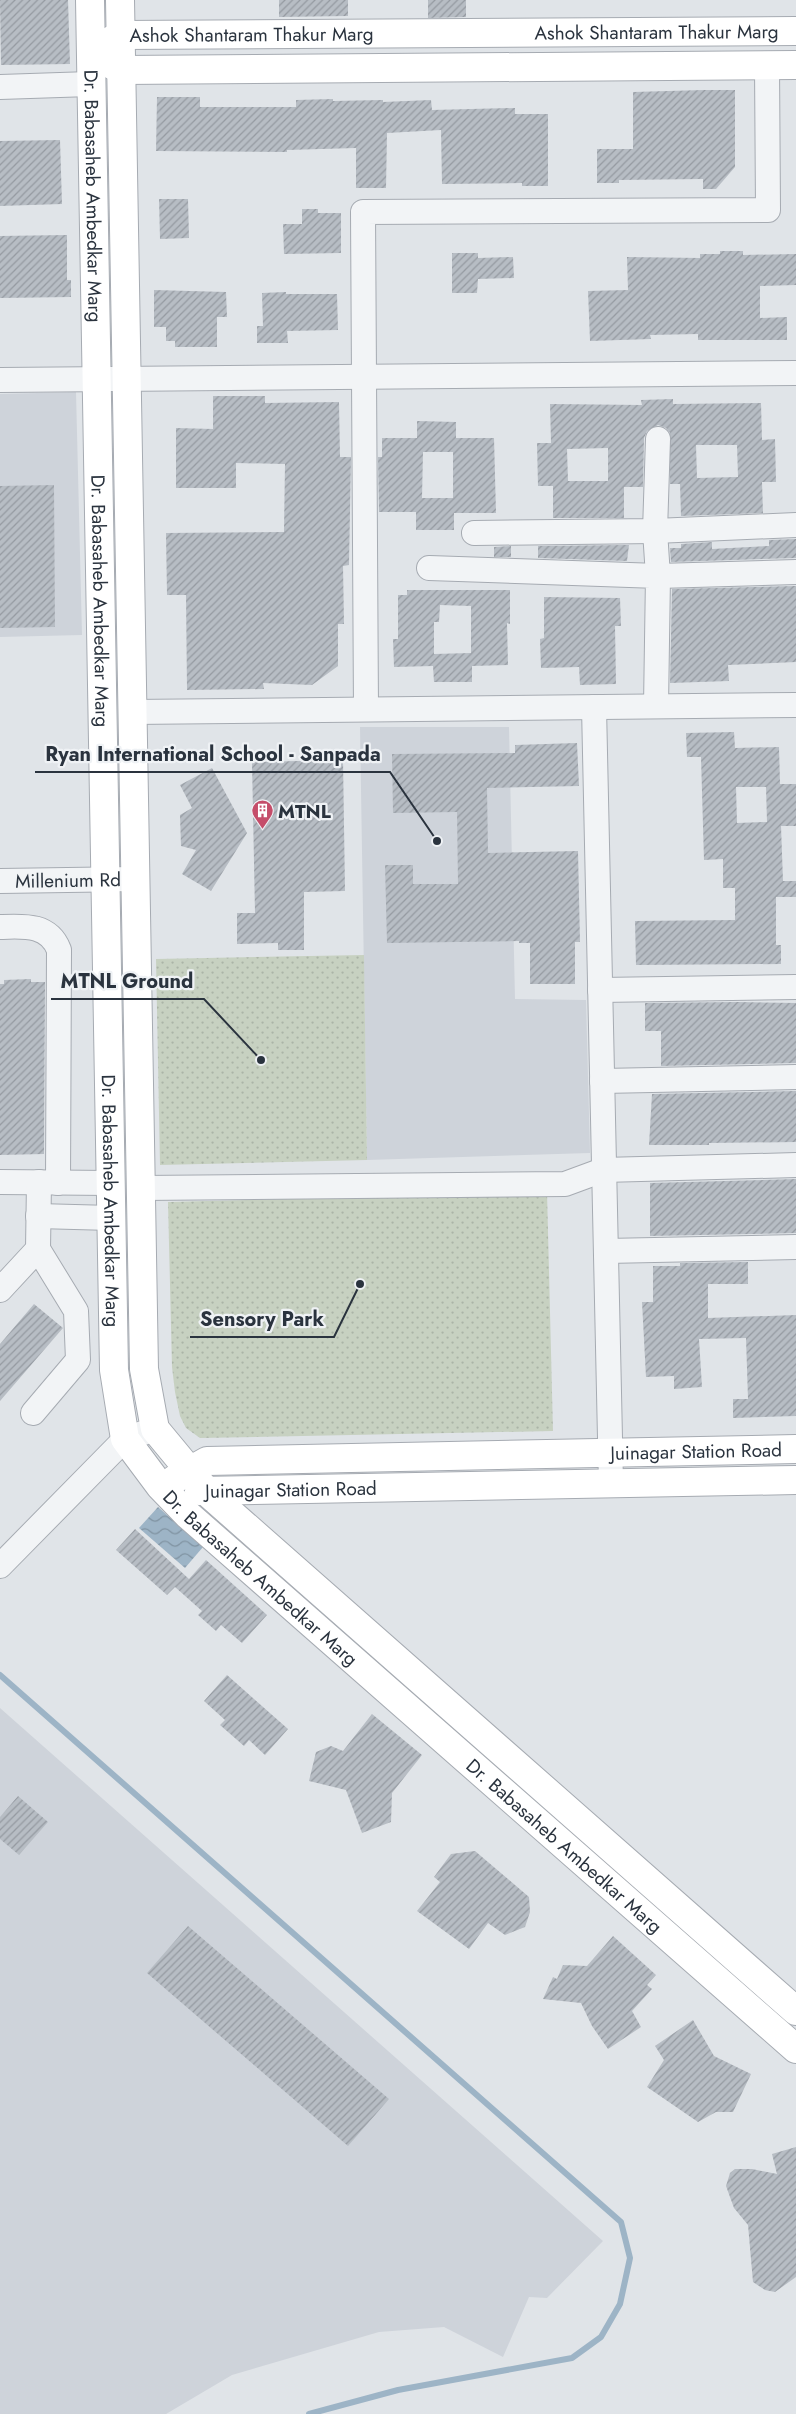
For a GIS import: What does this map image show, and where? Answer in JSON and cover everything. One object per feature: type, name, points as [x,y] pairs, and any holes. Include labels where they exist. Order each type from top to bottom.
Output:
[{"type":"main road","name":"Dr. Babasaheb Ambedkar Marg","points":[[90,0],[114,1370],[125,1439],[160,1486],[196,1522],[796,2050]]},
{"type":"main road","name":"Dr. Babasaheb Ambedkar Marg","points":[[120,0],[144,1369],[155,1429],[208,1493],[796,2011]]},
{"type":"main road","name":"Ashok Shantaram Thakur Marg","points":[[796,31],[120,35],[91,53],[121,70],[796,66]]},
{"type":"main road","points":[[350,34],[350,68]]},
{"type":"main road","name":"Juinagar Station Road","points":[[160,1486],[207,1461],[796,1448]]},
{"type":"main road","name":"Juinagar Station Road","points":[[160,1486],[208,1493],[796,1480]]},
{"type":"main road","points":[[552,1836],[572,1813]]},
{"type":"street","points":[[366,709],[363,212],[768,210],[767,66]]},
{"type":"street","points":[[0,86],[90,84]]},
{"type":"street","points":[[0,380],[796,373]]},
{"type":"street","points":[[656,706],[658,576],[655,531],[658,439]]},
{"type":"street","points":[[474,533],[655,531],[796,525]]},
{"type":"street","points":[[429,568],[658,576],[796,572]]},
{"type":"street","points":[[132,712],[796,705]]},
{"type":"street","points":[[594,707],[611,1484]]},
{"type":"street","name":"Millenium Rd","points":[[0,881],[135,879]]},
{"type":"street","points":[[0,927],[30,927],[47,932],[55,940],[59,950],[48,1183],[38,1216],[38,1249],[76,1310],[78,1360],[33,1413]]},
{"type":"street","points":[[600,990],[796,987]]},
{"type":"street","points":[[602,1081],[796,1077]]},
{"type":"street","points":[[141,1188],[565,1184],[603,1170],[796,1165]]},
{"type":"street","points":[[0,1182],[110,1183]]},
{"type":"street","points":[[38,1216],[111,1218]]},
{"type":"street","points":[[606,1251],[796,1246]]},
{"type":"street","points":[[0,1290],[38,1249]]},
{"type":"street","points":[[0,1566],[125,1439],[155,1429]]},
{"type":"shaded area","points":[[76,392],[82,635],[0,637],[0,394]]},
{"type":"shaded area","points":[[360,727],[509,727],[515,999],[586,1000],[590,1153],[367,1160]]},
{"type":"shaded area","points":[[0,1708],[603,2241],[547,2298],[529,2297],[503,2357],[444,2327],[379,2332],[232,2375],[166,2414],[0,2414]]},
{"type":"green space","points":[[364,955],[367,1160],[160,1165],[156,959]]},
{"type":"green space","points":[[547,1192],[553,1431],[200,1438],[186,1428],[180,1416],[172,1367],[168,1202]]},
{"type":"water","points":[[158,1507],[203,1547],[185,1568],[139,1528]]},
{"type":"building","points":[[0,0],[68,0],[70,64],[1,65]]},
{"type":"building","points":[[279,0],[348,0],[348,16],[279,17]]},
{"type":"building","points":[[428,0],[466,0],[466,17],[428,18]]},
{"type":"building","points":[[735,90],[735,167],[716,189],[703,189],[703,179],[619,180],[619,183],[597,183],[597,149],[633,149],[633,92]]},
{"type":"building","points":[[157,97],[200,97],[200,107],[296,107],[296,100],[383,100],[383,102],[431,100],[432,110],[515,108],[515,114],[548,114],[548,186],[522,186],[522,183],[442,184],[441,130],[387,133],[386,188],[356,188],[356,148],[287,150],[287,152],[156,151]]},
{"type":"building","points":[[60,140],[62,204],[0,206],[0,141]]},
{"type":"building","points":[[159,199],[188,199],[189,238],[160,239]]},
{"type":"building","points":[[302,209],[318,209],[318,213],[341,213],[341,253],[284,254],[283,224],[302,224]]},
{"type":"building","points":[[67,235],[67,280],[71,280],[71,297],[0,298],[0,236]]},
{"type":"building","points":[[720,251],[743,251],[743,255],[796,254],[796,285],[760,286],[760,318],[787,317],[787,340],[698,340],[698,334],[650,335],[651,339],[590,341],[588,291],[628,290],[627,257],[700,258],[700,254],[720,254]]},
{"type":"building","points":[[452,253],[478,253],[478,258],[513,257],[514,278],[478,279],[477,293],[452,293]]},
{"type":"building","points":[[154,290],[226,292],[227,317],[217,317],[217,347],[175,347],[175,341],[166,341],[166,327],[154,327]]},
{"type":"building","points":[[286,292],[286,294],[337,294],[338,330],[287,331],[288,343],[257,343],[257,326],[263,326],[262,293]]},
{"type":"building","points":[[213,396],[265,396],[265,403],[339,402],[340,457],[351,457],[349,565],[343,566],[344,624],[338,624],[338,666],[312,685],[263,683],[264,689],[187,690],[186,595],[167,595],[166,533],[284,532],[285,464],[236,463],[236,488],[176,488],[176,428],[213,429]]},
{"type":"building","points":[[673,399],[673,404],[761,403],[762,440],[775,439],[776,482],[762,482],[763,513],[681,516],[680,484],[670,484],[670,433],[666,428],[658,425],[647,431],[644,438],[643,487],[624,487],[624,518],[553,518],[553,486],[538,486],[537,443],[551,443],[550,404],[642,405],[641,400]],"holes":[[[696,445],[737,445],[738,477],[697,478]],[[608,448],[608,481],[568,481],[567,449]]]},
{"type":"building","points":[[417,421],[456,422],[456,438],[494,438],[496,513],[454,513],[454,530],[416,530],[416,512],[379,512],[378,457],[382,457],[382,438],[417,438]],"holes":[[[423,452],[453,452],[453,498],[422,498]]]},
{"type":"building","points":[[54,485],[55,627],[0,628],[0,486]]},
{"type":"building","points":[[796,539],[796,558],[671,562],[670,548],[681,548],[681,544],[712,542],[712,549],[769,546],[769,540]]},
{"type":"building","points":[[629,545],[627,561],[538,558],[538,546]]},
{"type":"building","points":[[511,546],[511,557],[494,557],[494,547]]},
{"type":"building","points":[[796,586],[796,662],[728,665],[729,681],[670,683],[672,589]]},
{"type":"building","points":[[407,590],[510,590],[510,624],[507,623],[508,665],[472,666],[472,682],[434,682],[433,666],[394,667],[393,639],[398,639],[398,595],[407,595]],"holes":[[[440,605],[471,606],[471,653],[434,654],[434,622],[439,622]]]},
{"type":"building","points":[[544,597],[620,598],[621,626],[615,626],[616,684],[580,685],[579,667],[541,668],[540,639],[544,638]]},
{"type":"building","points":[[734,732],[735,748],[779,747],[780,784],[796,784],[796,826],[781,826],[783,881],[796,881],[796,897],[776,897],[776,945],[781,945],[781,964],[636,965],[635,921],[735,920],[735,888],[723,888],[723,859],[704,860],[701,757],[687,757],[686,733]],"holes":[[[736,787],[766,787],[767,822],[737,823]]]},
{"type":"building","points":[[577,743],[579,786],[487,788],[488,853],[578,851],[580,942],[575,942],[575,984],[530,984],[530,943],[519,943],[519,941],[387,943],[385,865],[413,865],[413,884],[458,884],[457,812],[393,813],[392,754],[515,753],[515,745]]},
{"type":"building","name":"MTNL","points":[[343,760],[345,891],[304,892],[304,950],[278,950],[278,943],[237,944],[237,913],[255,913],[252,762]]},
{"type":"building","points":[[212,768],[247,833],[211,891],[182,874],[196,850],[181,846],[180,815],[192,808],[180,785]]},
{"type":"building","points":[[31,979],[31,982],[45,982],[44,1154],[0,1155],[0,984],[4,984],[4,980]]},
{"type":"building","points":[[645,1003],[796,1003],[796,1063],[661,1066],[661,1031],[645,1031]]},
{"type":"building","points":[[796,1091],[796,1142],[649,1145],[652,1094]]},
{"type":"building","points":[[796,1179],[796,1233],[650,1236],[650,1183]]},
{"type":"building","points":[[748,1262],[748,1284],[708,1284],[708,1318],[796,1315],[796,1416],[733,1418],[733,1399],[748,1399],[746,1338],[699,1339],[702,1387],[674,1389],[674,1376],[646,1377],[642,1302],[653,1302],[653,1266],[680,1266],[680,1263]]},
{"type":"building","points":[[34,1304],[63,1328],[0,1401],[0,1344]]},
{"type":"building","points":[[135,1529],[189,1579],[206,1560],[267,1615],[242,1643],[221,1625],[216,1631],[198,1615],[202,1611],[175,1587],[167,1595],[116,1550]]},
{"type":"building","points":[[227,1675],[288,1729],[265,1755],[249,1740],[244,1746],[220,1725],[225,1720],[204,1701]]},
{"type":"building","points":[[372,1714],[422,1755],[392,1793],[391,1822],[362,1833],[346,1790],[309,1781],[316,1752],[331,1746],[343,1751]]},
{"type":"building","points":[[18,1796],[48,1822],[19,1855],[0,1839],[0,1817]]},
{"type":"building","points":[[475,1851],[529,1897],[530,1912],[525,1927],[505,1935],[488,1923],[469,1949],[417,1911],[440,1882],[434,1877],[451,1854]]},
{"type":"building","points":[[188,1926],[389,2099],[348,2146],[147,1973]]},
{"type":"building","points":[[613,1936],[656,1975],[647,1985],[652,1989],[632,2011],[641,2027],[608,2049],[592,2026],[581,2003],[543,1999],[553,1977],[557,1979],[563,1965],[587,1966]]},
{"type":"building","points":[[693,2020],[714,2056],[751,2074],[733,2112],[716,2112],[698,2122],[647,2087],[664,2060],[655,2046]]},
{"type":"building","points":[[796,2147],[796,2277],[775,2292],[765,2290],[753,2282],[748,2225],[734,2208],[726,2186],[730,2173],[735,2169],[752,2169],[777,2174],[772,2154]]},
{"type":"waterway","points":[[0,1675],[621,2222],[630,2258],[620,2304],[601,2337],[572,2358],[398,2390],[309,2414]]},
{"type":"place","name":"MTNL","points":[[262,830]]},
{"type":"place","name":"Ryan International School - Sanpada","points":[[437,841]]},
{"type":"place","name":"MTNL Ground","points":[[261,1060]]},
{"type":"place","name":"Sensory Park","points":[[360,1284]]}]
